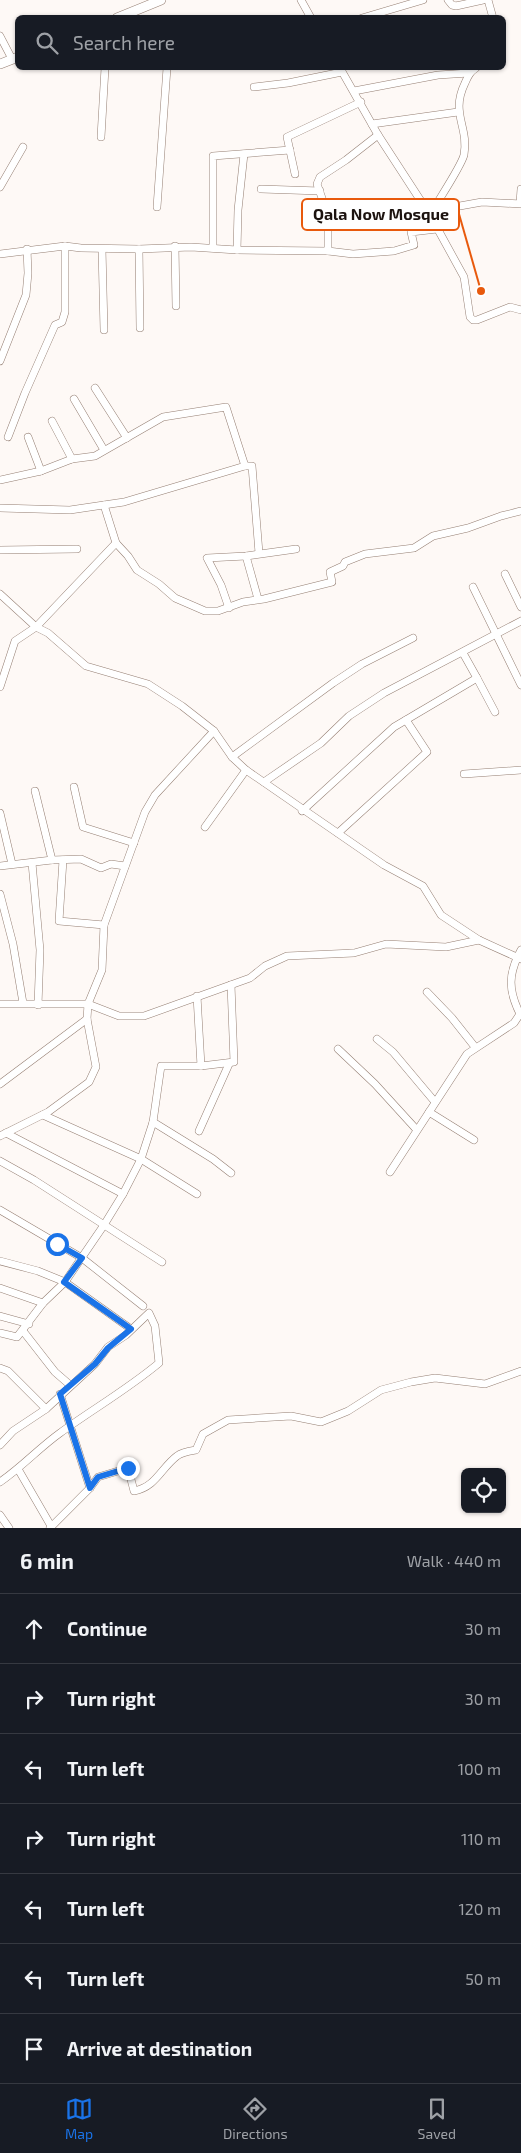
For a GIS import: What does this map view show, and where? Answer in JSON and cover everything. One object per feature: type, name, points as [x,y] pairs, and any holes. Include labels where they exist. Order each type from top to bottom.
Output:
[{"type":"street","points":[[124,15],[161,0]]},
{"type":"street","points":[[302,0],[310,15]]},
{"type":"street","points":[[372,15],[423,0]]},
{"type":"street","points":[[448,0],[452,5],[456,6],[483,0]]},
{"type":"street","points":[[488,0],[493,15]]},
{"type":"street","points":[[0,36],[15,58],[0,64]]},
{"type":"street","points":[[101,138],[106,70]]},
{"type":"street","points":[[157,207],[167,70]]},
{"type":"street","points":[[254,87],[288,83],[341,70],[361,102],[378,135],[431,213],[437,229],[464,276],[470,317],[473,320],[510,307],[521,310]]},
{"type":"street","points":[[431,213],[464,156],[463,129],[458,112],[459,95],[469,73],[473,70]]},
{"type":"street","points":[[354,91],[438,74],[469,73]]},
{"type":"street","points":[[294,174],[287,137],[361,102]]},
{"type":"street","points":[[372,124],[458,112]]},
{"type":"street","points":[[328,251],[328,214],[317,184],[320,177],[378,135]]},
{"type":"street","points":[[0,187],[23,147]]},
{"type":"street","points":[[213,248],[213,156],[290,150]]},
{"type":"street","points":[[238,250],[238,210],[244,154]]},
{"type":"street","points":[[260,189],[320,191]]},
{"type":"street","points":[[431,213],[482,202],[520,204],[521,189]]},
{"type":"street","points":[[0,254],[27,249],[65,246],[139,249],[175,246],[238,250],[328,251],[353,254],[394,251],[414,246],[411,232],[437,229]]},
{"type":"street","points":[[8,437],[55,325],[62,322],[65,312],[65,246]]},
{"type":"street","points":[[175,246],[176,306]]},
{"type":"street","points":[[0,361],[26,295],[28,273],[27,249]]},
{"type":"street","points":[[102,249],[104,330]]},
{"type":"street","points":[[139,249],[140,328]]},
{"type":"street","points":[[95,388],[127,438]]},
{"type":"street","points":[[74,399],[104,450]]},
{"type":"street","points":[[0,480],[41,470],[72,459],[95,456],[163,417],[226,407],[245,466]]},
{"type":"street","points":[[52,421],[72,459]]},
{"type":"street","points":[[28,437],[41,470]]},
{"type":"street","points":[[0,508],[70,510],[124,502],[245,466],[252,466],[259,553]]},
{"type":"street","points":[[104,505],[116,543],[137,570],[159,584],[175,598],[205,611],[218,611],[258,599],[332,582],[330,572],[343,566],[345,562],[365,554],[414,548],[434,536],[468,528],[521,511]]},
{"type":"street","points":[[0,687],[15,641],[36,627],[116,543]]},
{"type":"street","points":[[0,550],[77,549]]},
{"type":"street","points":[[229,608],[208,558],[296,550]]},
{"type":"street","points":[[246,556],[258,599]]},
{"type":"street","points":[[505,574],[521,607]]},
{"type":"street","points":[[473,587],[521,685]]},
{"type":"street","points":[[0,594],[36,627],[48,633],[86,666],[148,684],[182,706],[214,731],[232,757],[246,770],[384,865],[423,886],[441,915],[479,940],[519,958]]},
{"type":"street","points":[[264,782],[322,743],[349,716],[377,697],[521,621]]},
{"type":"street","points":[[232,757],[333,683],[362,664],[412,638]]},
{"type":"street","points":[[462,653],[495,712]]},
{"type":"street","points":[[302,810],[394,727],[476,678]]},
{"type":"street","points":[[338,833],[427,752],[406,720]]},
{"type":"street","points":[[2,1133],[43,1115],[89,1082],[96,1067],[87,1019],[88,1004],[102,970],[104,925],[125,866],[145,812],[155,796],[214,731]]},
{"type":"street","points":[[205,827],[246,770]]},
{"type":"street","points":[[464,774],[521,770]]},
{"type":"street","points":[[74,787],[83,827],[134,843]]},
{"type":"street","points":[[35,791],[52,860]]},
{"type":"street","points":[[0,813],[12,864]]},
{"type":"street","points":[[0,866],[32,864],[52,860],[81,859],[101,868],[111,864],[125,866]]},
{"type":"street","points":[[63,860],[59,922],[104,925]]},
{"type":"street","points":[[32,864],[40,950],[38,1005]]},
{"type":"street","points":[[0,895],[13,944],[23,1003]]},
{"type":"street","points":[[0,1004],[88,1004],[119,1016],[144,1016],[250,978],[265,966],[288,956],[354,953],[386,944],[446,947],[479,940]]},
{"type":"street","points":[[390,1172],[416,1129],[467,1054],[514,1023],[520,1014],[512,997],[511,974],[521,950]]},
{"type":"street","points":[[0,1333],[17,1336],[23,1331],[43,1303],[64,1282],[82,1258],[123,1194],[141,1159],[153,1122],[161,1066],[202,1066],[234,1062],[231,985]]},
{"type":"street","points":[[427,992],[452,1018],[475,1047]]},
{"type":"street","points":[[197,996],[202,1066]]},
{"type":"street","points":[[0,1084],[87,1019]]},
{"type":"street","points":[[376,1038],[393,1052],[435,1102]]},
{"type":"street","points":[[338,1049],[416,1129]]},
{"type":"street","points":[[198,1130],[229,1064]]},
{"type":"street","points":[[429,1112],[474,1140]]},
{"type":"street","points":[[43,1115],[141,1159],[197,1194]]},
{"type":"street","points":[[153,1122],[213,1159],[231,1173]]},
{"type":"street","points":[[2,1133],[123,1194]]},
{"type":"street","points":[[0,1162],[34,1180],[162,1262]]},
{"type":"street","points":[[0,1210],[82,1258],[143,1306]]},
{"type":"street","points":[[0,1261],[38,1271],[64,1282],[131,1329]]},
{"type":"street","points":[[0,1288],[43,1303]]},
{"type":"street","points":[[0,1445],[3,1437],[46,1409],[60,1394],[95,1364],[108,1348],[149,1312],[155,1326],[159,1363],[115,1397],[39,1449],[18,1469],[0,1482]]},
{"type":"street","points":[[0,1316],[28,1324]]},
{"type":"street","points":[[23,1331],[55,1372],[70,1385]]},
{"type":"street","points":[[0,1368],[8,1371],[46,1409]]},
{"type":"street","points":[[18,1469],[51,1527],[90,1488],[98,1477],[128,1468],[134,1490],[142,1489],[155,1481],[178,1455],[196,1450],[203,1434],[228,1420],[291,1416],[321,1422],[348,1411],[381,1390],[411,1382],[435,1378],[485,1384],[521,1371]]},
{"type":"street","points":[[60,1394],[90,1488]]},
{"type":"street","points":[[0,1514],[9,1528]]},
{"type":"place","name":"Qala Now Mosque","points":[[481,291]]},
{"type":"route","points":[[57,1244],[82,1258],[64,1282],[131,1329],[108,1348],[95,1364],[60,1394],[90,1488],[98,1477],[128,1468]]}]
